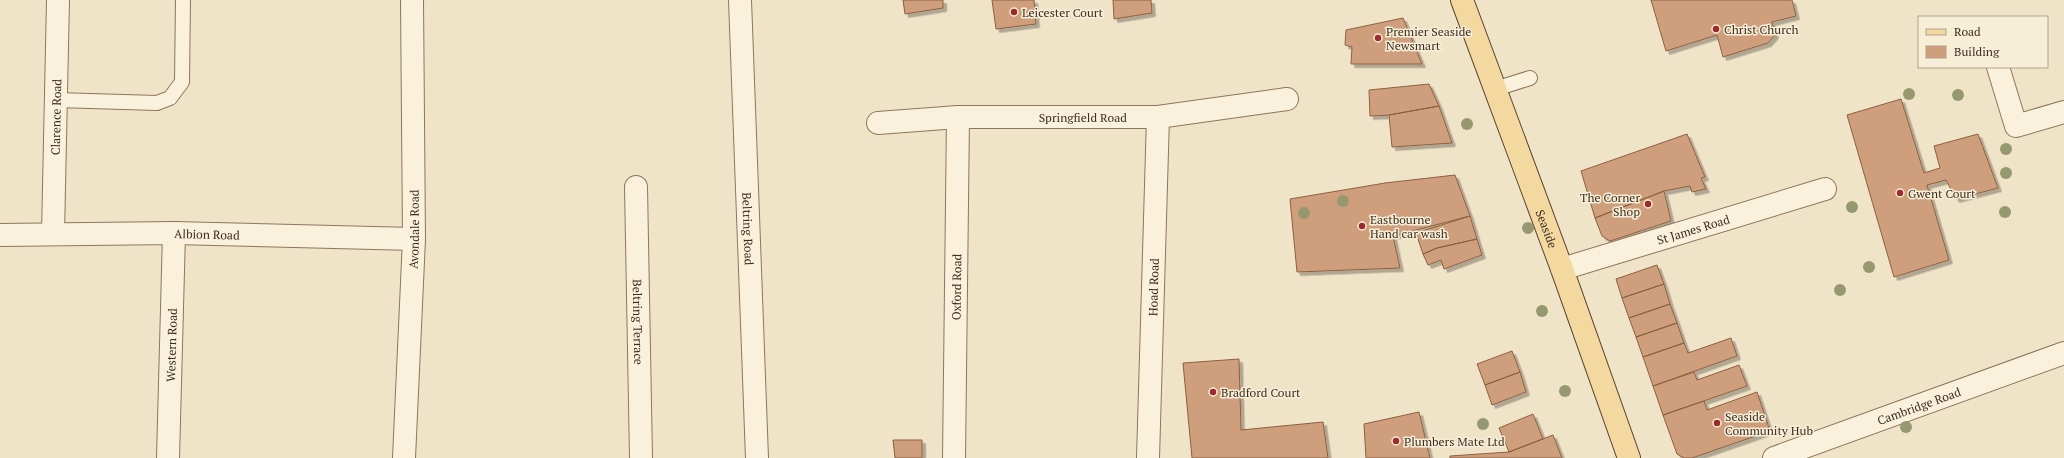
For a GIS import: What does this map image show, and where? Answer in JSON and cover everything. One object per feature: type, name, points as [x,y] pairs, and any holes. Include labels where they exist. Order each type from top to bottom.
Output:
[{"type":"main road","name":"Seaside","points":[[1462,0],[1562,269],[1629,458]]},
{"type":"street","name":"Clarence Road","points":[[53,234],[58,0]]},
{"type":"street","name":"Avondale Road","points":[[404,458],[414,239],[412,0]]},
{"type":"street","name":"Beltring Road","points":[[740,0],[757,458]]},
{"type":"street","points":[[1998,68],[2016,126],[2064,112]]},
{"type":"street","name":"Springfield Road","points":[[878,123],[958,117],[1158,117],[1286,99]]},
{"type":"street","name":"Oxford Road","points":[[954,458],[958,117]]},
{"type":"street","name":"Hoad Road","points":[[1148,458],[1158,117]]},
{"type":"street","name":"Beltring Terrace","points":[[636,187],[641,458]]},
{"type":"street","name":"St James Road","points":[[1562,269],[1825,189]]},
{"type":"street","name":"Albion Road","points":[[0,235],[174,233],[414,239]]},
{"type":"street","name":"Western Road","points":[[168,458],[174,233]]},
{"type":"street","name":"Cambridge Road","points":[[1774,458],[2064,353]]},
{"type":"lane","points":[[56,100],[157,103],[170,98],[182,82],[183,0]]},
{"type":"lane","points":[[1495,89],[1530,78]]},
{"type":"building","points":[[903,0],[943,0],[943,8],[905,14]]},
{"type":"building","name":"Leicester Court","points":[[992,0],[1034,0],[1036,24],[996,29]]},
{"type":"building","points":[[1113,0],[1151,0],[1152,13],[1114,19]]},
{"type":"building","name":"Christ Church","points":[[1651,0],[1792,0],[1796,16],[1772,22],[1775,35],[1768,43],[1723,57],[1717,35],[1666,51]]},
{"type":"building","name":"Premier Seaside Newsmart","points":[[1403,18],[1422,64],[1351,64],[1352,47],[1345,45],[1346,30]]},
{"type":"building","points":[[1429,84],[1439,106],[1389,115],[1370,116],[1369,90]]},
{"type":"building","name":"Gwent Court","points":[[1901,99],[1924,173],[1940,168],[1934,146],[1978,134],[1998,188],[1956,199],[1946,180],[1927,185],[1949,260],[1894,277],[1847,115]]},
{"type":"building","points":[[1439,106],[1452,143],[1392,147],[1389,115]]},
{"type":"building","points":[[1687,134],[1705,177],[1701,178],[1706,189],[1692,192],[1690,186],[1664,191],[1595,218],[1581,171]]},
{"type":"building","name":"Eastbourne Hand car wash","points":[[1455,175],[1470,216],[1393,236],[1400,268],[1297,272],[1290,199],[1385,183]]},
{"type":"building","name":"The Corner Shop","points":[[1664,191],[1671,221],[1610,241],[1602,236],[1595,218]]},
{"type":"building","points":[[1470,216],[1477,239],[1437,248],[1423,254],[1416,233]]},
{"type":"building","points":[[1477,239],[1482,255],[1444,269],[1441,260],[1428,265],[1423,254],[1437,248]]},
{"type":"building","points":[[1657,265],[1664,284],[1622,298],[1616,279]]},
{"type":"building","points":[[1664,284],[1670,304],[1629,318],[1622,298]]},
{"type":"building","points":[[1670,304],[1677,323],[1636,337],[1629,318]]},
{"type":"building","points":[[1677,323],[1684,343],[1643,357],[1636,337]]},
{"type":"building","points":[[1731,338],[1737,356],[1653,386],[1643,357],[1684,343],[1688,353]]},
{"type":"building","points":[[1512,351],[1520,372],[1485,385],[1477,364]]},
{"type":"building","name":"Bradford Court","points":[[1239,359],[1241,430],[1323,422],[1328,458],[1192,458],[1183,363]]},
{"type":"building","points":[[1739,365],[1747,386],[1663,415],[1653,386],[1694,372],[1697,380]]},
{"type":"building","points":[[1520,372],[1526,392],[1492,405],[1485,385]]},
{"type":"building","name":"Seaside Community Hub","points":[[1757,392],[1770,431],[1692,458],[1684,458],[1677,454],[1663,415],[1704,401],[1707,410]]},
{"type":"building","name":"Plumbers Mate Ltd","points":[[1419,412],[1430,458],[1366,458],[1364,424]]},
{"type":"building","points":[[1533,414],[1543,439],[1509,452],[1499,428]]},
{"type":"building","points":[[1553,435],[1562,458],[1450,458],[1450,456],[1509,452]]},
{"type":"building","points":[[893,440],[922,440],[922,458],[895,458]]},
{"type":"place","name":"Leicester Court","points":[[1014,12]]},
{"type":"place","name":"Christ Church","points":[[1716,29]]},
{"type":"place","name":"Premier Seaside Newsmart","points":[[1378,38]]},
{"type":"place","name":"Gwent Court","points":[[1900,193]]},
{"type":"place","name":"The Corner Shop","points":[[1648,204]]},
{"type":"place","name":"Eastbourne Hand car wash","points":[[1362,226]]},
{"type":"place","name":"Bradford Court","points":[[1213,392]]},
{"type":"place","name":"Seaside Community Hub","points":[[1717,423]]},
{"type":"place","name":"Plumbers Mate Ltd","points":[[1396,441]]}]
